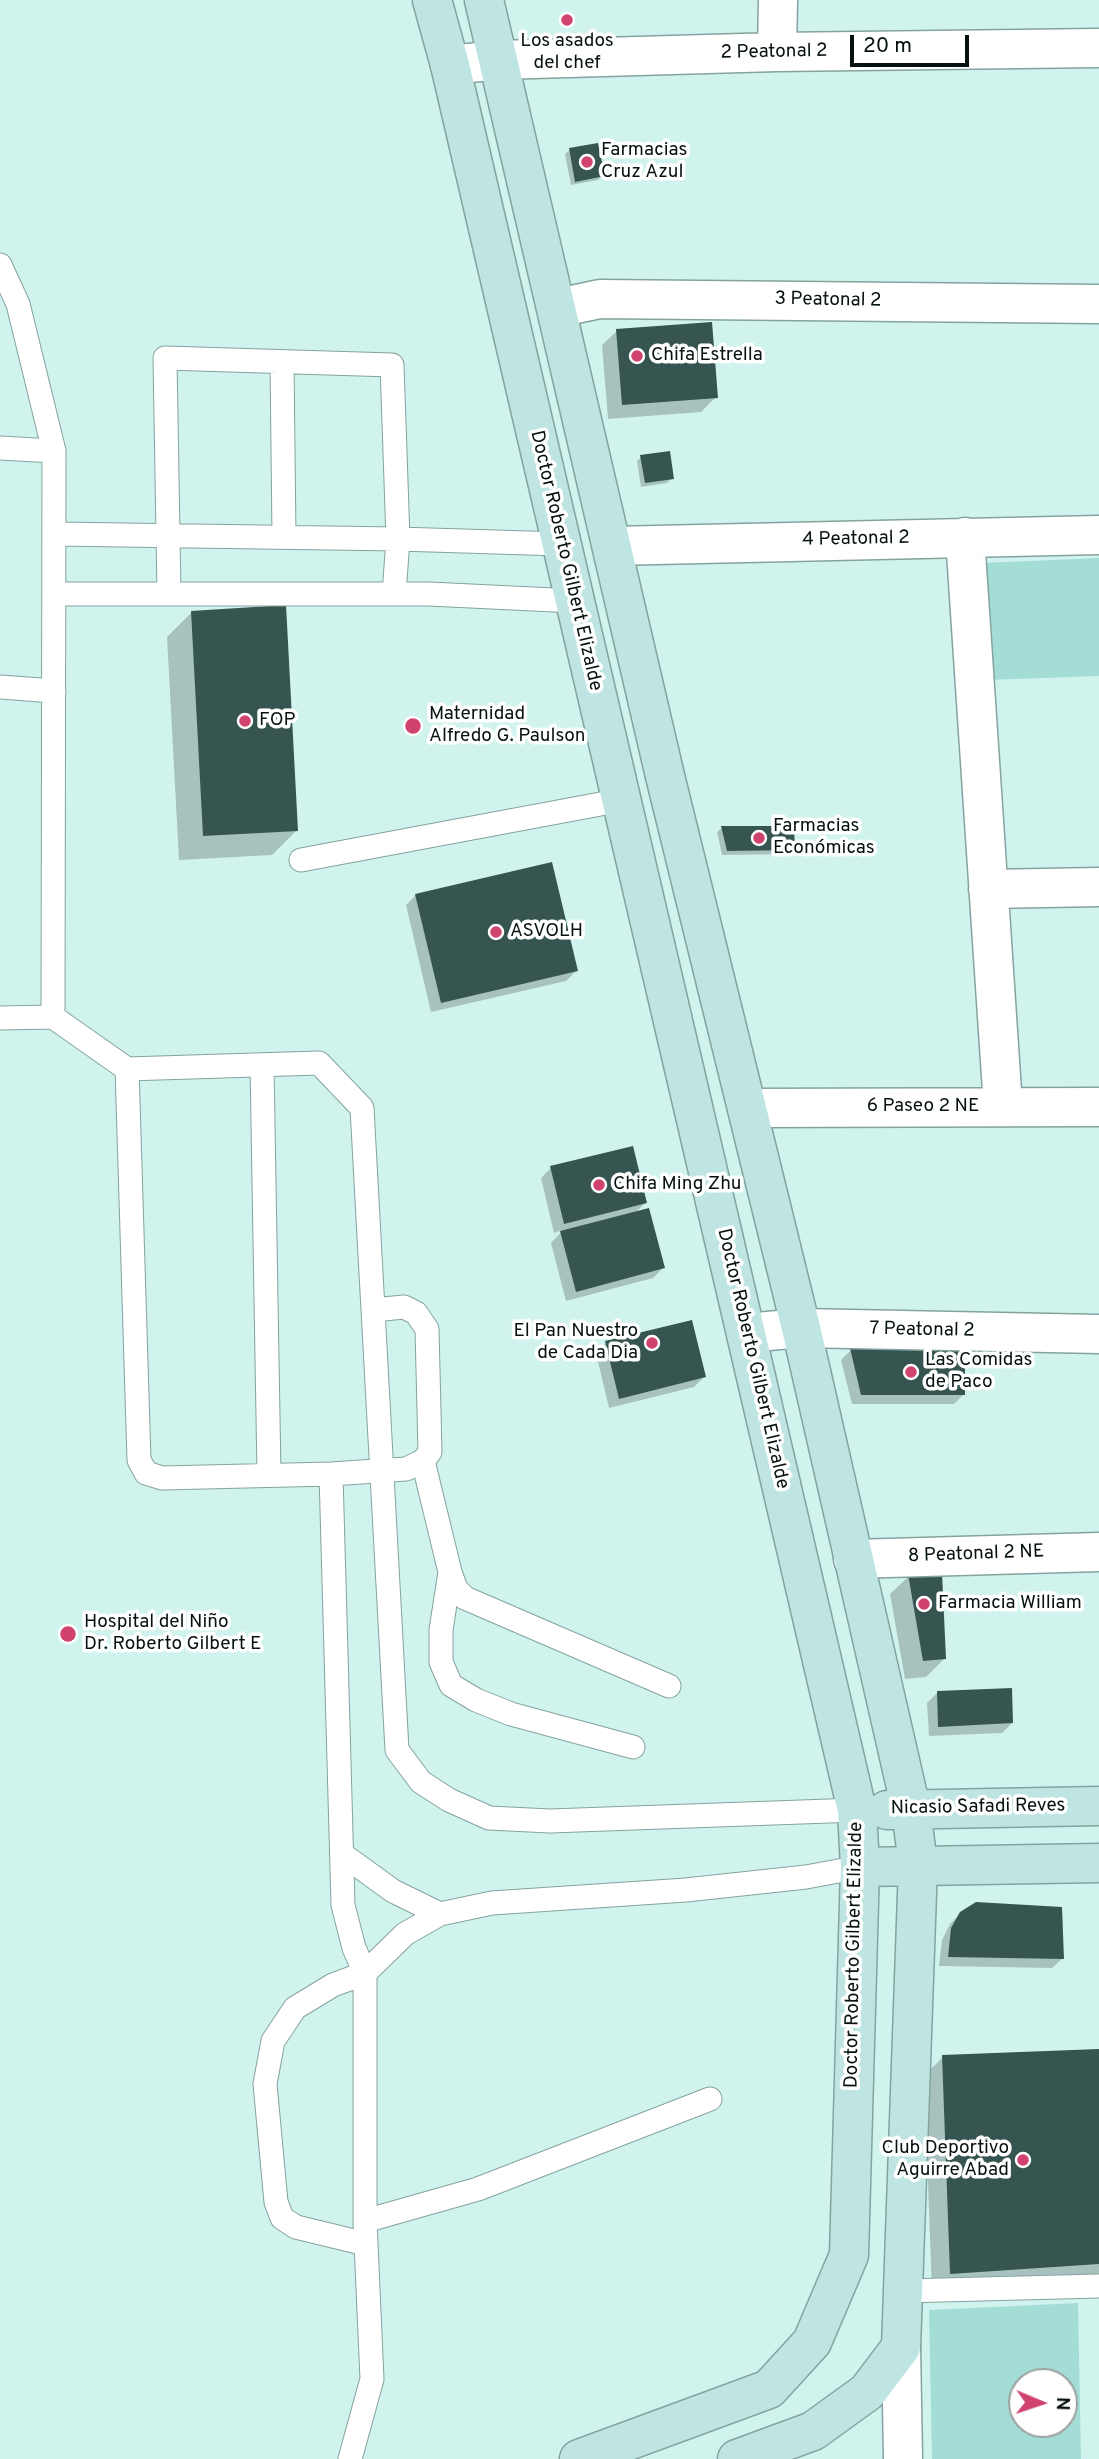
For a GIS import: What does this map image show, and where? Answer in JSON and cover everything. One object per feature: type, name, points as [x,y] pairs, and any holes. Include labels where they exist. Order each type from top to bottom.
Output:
[{"type":"street","name":"Doctor Roberto Gilbert Elizalde","points":[[432,0],[450,65],[857,1810],[860,1867],[849,2255],[813,2342],[769,2389],[579,2459]]},
{"type":"street","points":[[484,0],[666,776],[801,1328],[911,1809],[918,1865],[901,2347],[903,2459]]},
{"type":"street","points":[[777,52],[778,0]]},
{"type":"street","name":"2 Peatonal 2","points":[[450,65],[499,60],[777,52],[1099,48]]},
{"type":"street","name":"3 Peatonal 2","points":[[557,308],[600,299],[1099,304]]},
{"type":"street","name":"4 Peatonal 2","points":[[612,546],[1099,535]]},
{"type":"street","points":[[965,537],[1003,1106]]},
{"type":"street","points":[[599,706],[606,715],[617,720],[629,719],[639,712],[645,702],[646,691]]},
{"type":"street","points":[[620,791],[622,770],[632,762],[646,760],[658,765],[666,776]]},
{"type":"street","points":[[988,889],[1099,887]]},
{"type":"street","name":"6 Paseo 2 NE","points":[[747,1108],[1099,1107]]},
{"type":"street","name":"7 Peatonal 2","points":[[746,1333],[801,1328],[1099,1334]]},
{"type":"street","name":"8 Peatonal 2 NE","points":[[853,1559],[1099,1552]]},
{"type":"street","name":"Nicasio Safadi Reves","points":[[857,1810],[1099,1806]]},
{"type":"street","points":[[860,1867],[1099,1863]]},
{"type":"street","points":[[737,2459],[813,2431],[867,2392],[901,2347]]},
{"type":"lane","points":[[0,265],[18,304],[54,451],[53,1017]]},
{"type":"lane","points":[[169,594],[165,358],[392,365],[398,539],[394,594]]},
{"type":"lane","points":[[282,362],[284,537]]},
{"type":"lane","points":[[0,448],[54,451]]},
{"type":"lane","points":[[55,534],[561,544]]},
{"type":"lane","points":[[54,594],[429,594],[575,601]]},
{"type":"lane","points":[[0,687],[54,691]]},
{"type":"lane","points":[[301,860],[620,791]]},
{"type":"lane","points":[[0,1018],[53,1017],[127,1069],[319,1063],[362,1108],[397,1750],[421,1782],[449,1800],[489,1818],[550,1821],[857,1810]]},
{"type":"lane","points":[[262,1065],[269,1475]]},
{"type":"lane","points":[[127,1069],[141,1468],[154,1477],[162,1478],[331,1474],[406,1469],[423,1461],[430,1452],[427,1329],[416,1313],[404,1307],[373,1310]]},
{"type":"lane","points":[[423,1461],[450,1572],[456,1588],[465,1598],[669,1686]]},
{"type":"lane","points":[[331,1474],[343,1905],[354,1948],[365,1973],[365,2221],[372,2379],[350,2459]]},
{"type":"lane","points":[[450,1572],[440,1630],[441,1662],[451,1685],[476,1700],[511,1714],[633,1747]]},
{"type":"lane","points":[[342,1854],[393,1891],[440,1914]]},
{"type":"lane","points":[[366,2244],[296,2227],[282,2218],[275,2202],[265,2084],[273,2041],[295,2008],[333,1985],[365,1973],[405,1934],[440,1914],[492,1903],[686,1890],[806,1877],[860,1867]]},
{"type":"lane","points":[[365,2221],[478,2189],[709,2099]]},
{"type":"lane","points":[[903,2291],[1099,2286]]},
{"type":"shaded area","points":[[1099,558],[1099,676],[987,680],[983,563]]},
{"type":"shaded area","points":[[1078,2303],[1081,2459],[932,2459],[929,2310]]},
{"type":"building","name":"Farmacias Cruz Azul","points":[[598,143],[605,176],[575,182],[569,148]]},
{"type":"building","points":[[712,322],[718,398],[622,405],[616,329]]},
{"type":"building","points":[[670,451],[674,479],[645,483],[640,455]]},
{"type":"building","name":"FOP","points":[[286,605],[298,831],[203,836],[191,611]]},
{"type":"building","name":"Farmacias Económicas","points":[[721,826],[794,826],[795,850],[727,851]]},
{"type":"building","name":"ASVOLH","points":[[552,862],[578,971],[441,1003],[415,894]]},
{"type":"building","name":"Chifa Ming Zhu","points":[[633,1146],[647,1203],[564,1224],[550,1166]]},
{"type":"building","points":[[649,1208],[665,1268],[576,1292],[560,1231]]},
{"type":"building","points":[[692,1320],[706,1377],[619,1399],[605,1341]]},
{"type":"building","name":"Las Comidas de Paco","points":[[850,1348],[965,1348],[965,1395],[861,1395]]},
{"type":"building","points":[[942,1572],[946,1659],[923,1661],[908,1574]]},
{"type":"building","points":[[1012,1688],[1013,1723],[938,1727],[937,1691]]},
{"type":"building","points":[[976,1902],[1062,1907],[1064,1959],[948,1957],[951,1928],[960,1912]]},
{"type":"building","name":"Club Deportivo Aguirre Abad","points":[[1099,2049],[1099,2264],[950,2274],[942,2055]]},
{"type":"place","name":"Los asados del chef","points":[[567,20]]},
{"type":"place","name":"Farmacias Cruz Azul","points":[[587,162]]},
{"type":"place","name":"Chifa Estrella","points":[[637,356]]},
{"type":"place","name":"FOP","points":[[245,721]]},
{"type":"place","name":"Maternidad Alfredo G. Paulson","points":[[413,726]]},
{"type":"place","name":"Farmacias Económicas","points":[[759,838]]},
{"type":"place","name":"ASVOLH","points":[[496,932]]},
{"type":"place","name":"Chifa Ming Zhu","points":[[599,1185]]},
{"type":"place","name":"El Pan Nuestro de Cada Dia","points":[[652,1343]]},
{"type":"place","name":"Las Comidas de Paco","points":[[911,1372]]},
{"type":"place","name":"Farmacia William","points":[[924,1604]]},
{"type":"place","name":"Hospital del Niño Dr. Roberto Gilbert E","points":[[68,1634]]},
{"type":"place","name":"Club Deportivo Aguirre Abad","points":[[1023,2160]]}]
